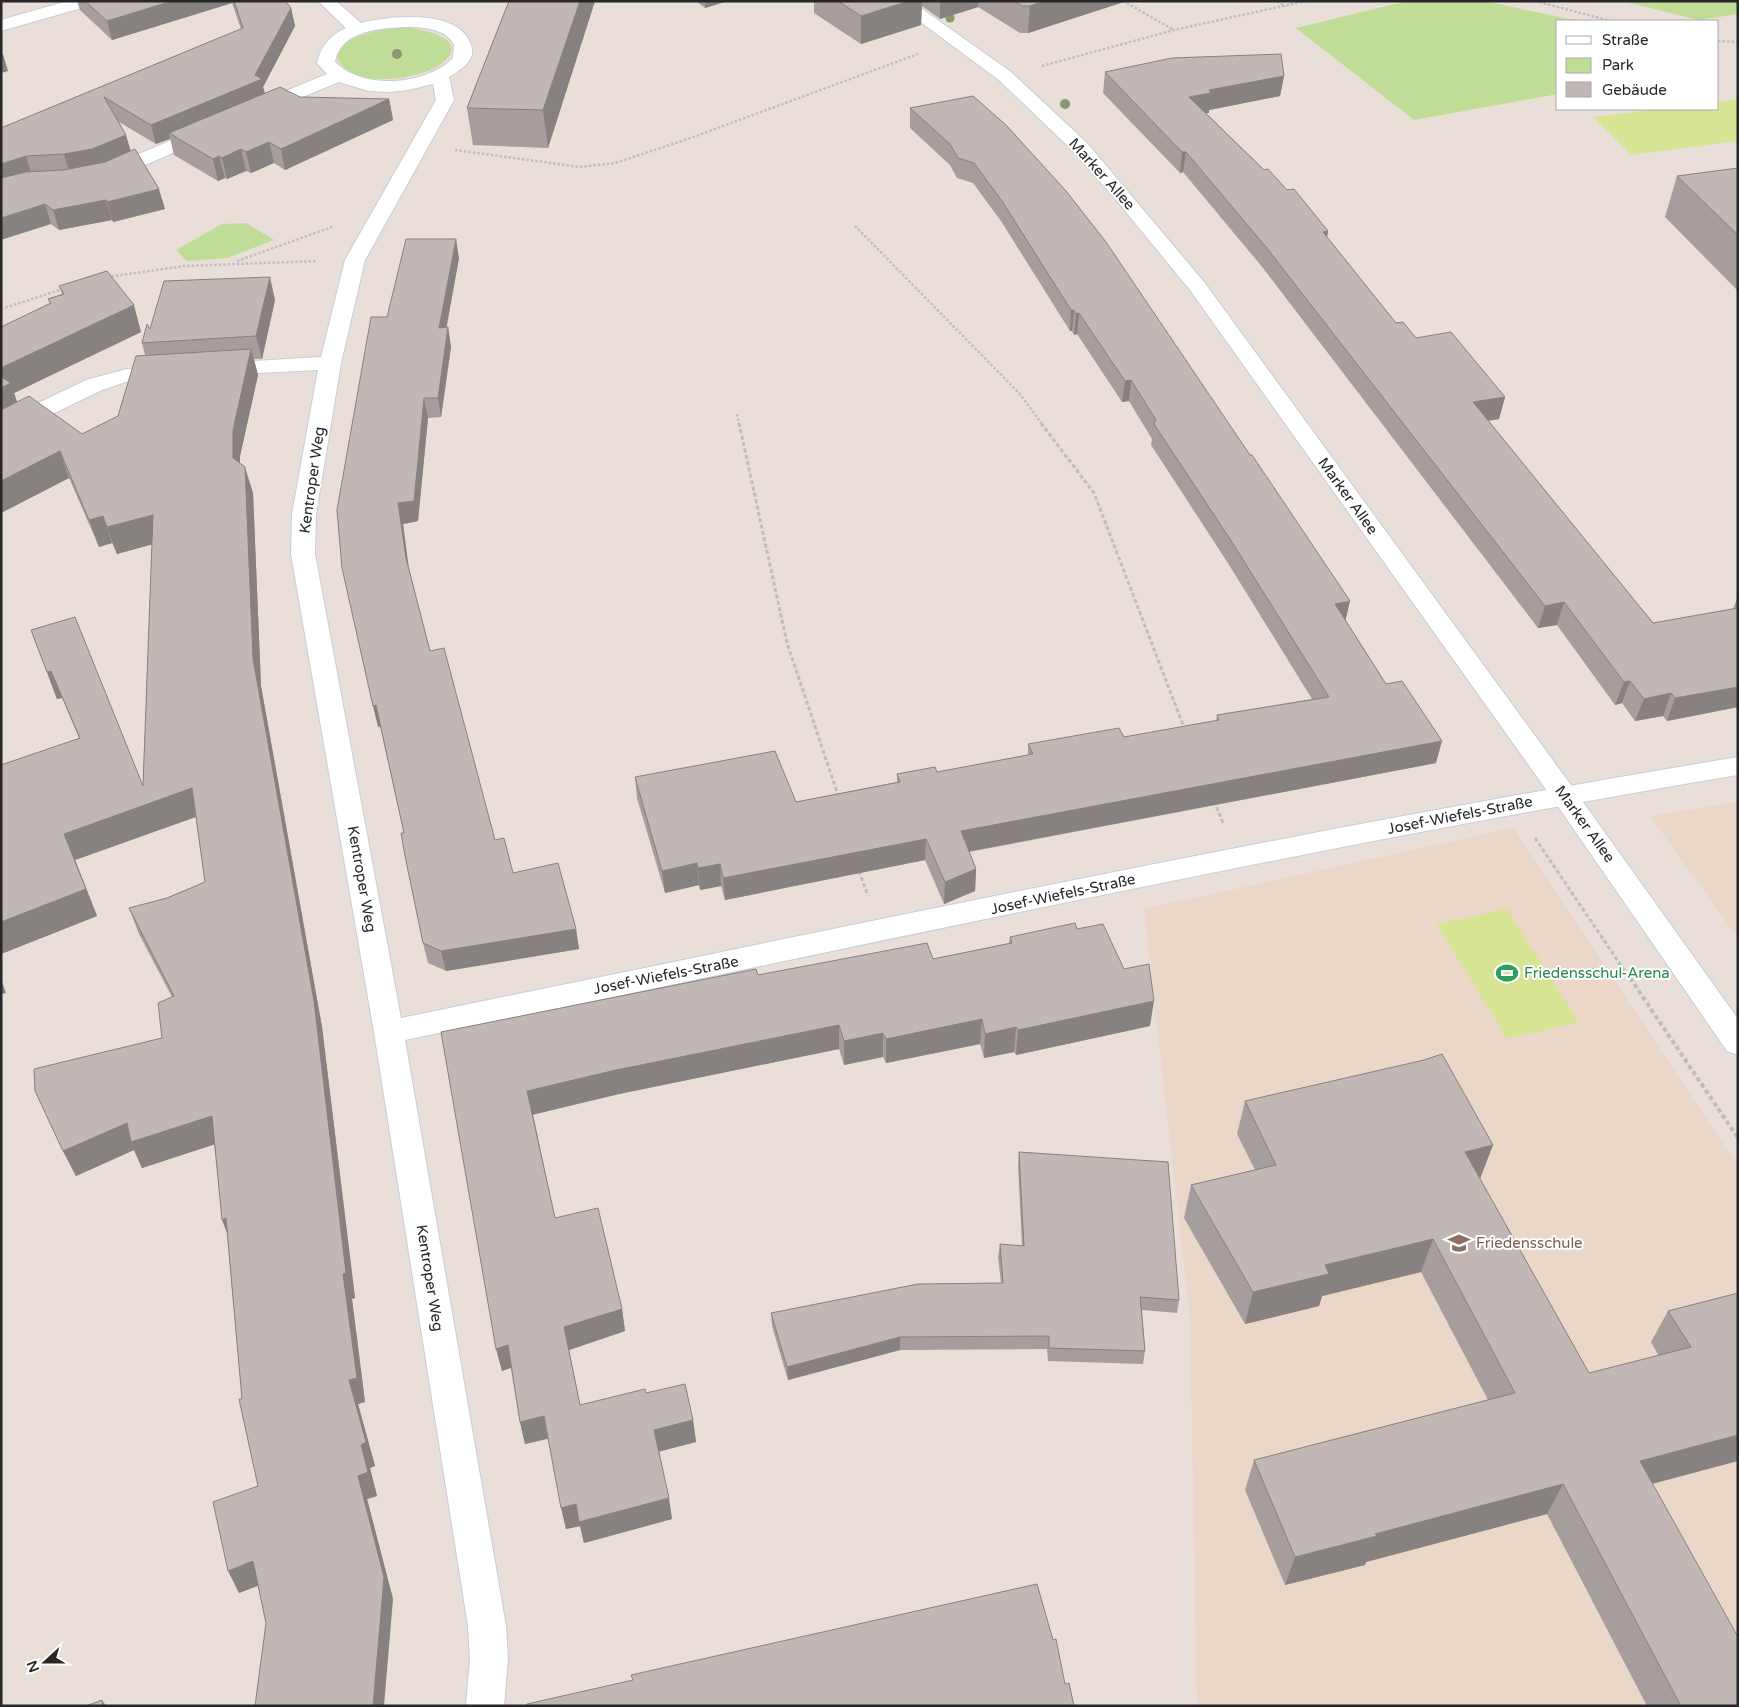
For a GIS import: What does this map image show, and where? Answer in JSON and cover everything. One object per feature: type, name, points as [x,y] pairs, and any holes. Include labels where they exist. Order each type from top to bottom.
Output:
[{"type":"street","points":[[1,26],[86,1]]},
{"type":"street","points":[[326,1],[358,30]]},
{"type":"street","name":"Marker Allee","points":[[900,1],[1005,76],[1080,147],[1119,191],[1197,286],[1564,795],[1738,1043]]},
{"type":"street","points":[[402,22],[433,25],[450,31],[462,40],[464,48],[463,56],[456,65],[440,76],[411,84],[392,86],[355,83],[337,76],[326,63],[326,55],[330,46],[340,38],[358,30],[385,23],[402,22]]},
{"type":"street","points":[[246,114],[337,76]]},
{"type":"street","name":"Kentroper Weg","points":[[440,76],[445,100],[421,146],[378,216],[355,260],[330,363],[304,514],[303,554],[389,1032],[487,1626],[488,1658],[485,1706]]},
{"type":"street","points":[[87,179],[103,176],[227,122]]},
{"type":"street","points":[[1,430],[94,385],[127,375],[330,363]]},
{"type":"street","name":"Josef-Wiefels-Straße","points":[[389,1032],[1237,858],[1564,795],[1738,766]]},
{"type":"path","points":[[1123,1],[1174,30]]},
{"type":"path","points":[[1277,1],[1286,6]]},
{"type":"path","points":[[1005,76],[1174,30],[1306,1]]},
{"type":"path","points":[[1535,1],[1607,20]]},
{"type":"path","points":[[1719,41],[1738,42]]},
{"type":"path","points":[[421,146],[580,167],[615,163],[688,139],[921,52]]},
{"type":"path","points":[[234,262],[347,222],[378,216]]},
{"type":"path","points":[[856,226],[1019,393],[1094,493],[1187,735]]},
{"type":"path","points":[[104,278],[140,270],[234,262],[355,260]]},
{"type":"path","points":[[1,309],[67,288]]},
{"type":"path","points":[[737,414],[786,643],[840,800]]},
{"type":"path","points":[[1212,796],[1237,858]]},
{"type":"path","points":[[1513,805],[1738,1138]]},
{"type":"path","points":[[858,866],[880,932]]},
{"type":"shaded area","points":[[1738,802],[1738,938],[1650,816]]},
{"type":"shaded area","name":"Friedensschule","points":[[1513,828],[1738,1166],[1738,1706],[1197,1706],[1190,1319],[1144,909]]},
{"type":"green space","points":[[1407,1],[1483,1],[1574,20],[1556,20],[1556,94],[1414,120],[1296,28]]},
{"type":"green space","points":[[1622,1],[1738,1],[1738,14],[1698,20]]},
{"type":"green space","points":[[401,27],[430,32],[440,36],[448,41],[451,47],[450,55],[441,64],[432,69],[419,74],[389,79],[374,79],[360,76],[348,71],[340,63],[338,54],[341,47],[349,41],[372,32]]},
{"type":"green space","points":[[1738,99],[1738,141],[1631,155],[1593,117],[1652,110],[1719,110],[1719,102]]},
{"type":"green space","points":[[246,223],[274,240],[227,258],[187,261],[176,250],[222,224]]},
{"type":"green space","name":"Friedensschul-Arena","points":[[1507,909],[1579,1022],[1507,1039],[1437,924]]},
{"type":"building","points":[[85,1],[172,1],[107,21]]},
{"type":"building","points":[[234,1],[285,1],[291,8],[255,75],[262,79],[151,125],[104,97],[126,135],[92,149],[64,154],[26,156],[1,164],[1,128],[243,28]]},
{"type":"building","points":[[509,1],[580,1],[543,110],[467,108]]},
{"type":"building","points":[[838,1],[909,1],[861,16]]},
{"type":"building","points":[[1015,1],[1043,1],[1030,6],[1022,6]]},
{"type":"building","points":[[1281,54],[1284,76],[1209,90],[1211,93],[1189,97],[1264,170],[1268,169],[1287,190],[1294,189],[1328,231],[1323,232],[1396,323],[1403,322],[1416,338],[1451,332],[1505,397],[1473,402],[1653,623],[1738,608],[1738,687],[1675,698],[1671,693],[1644,699],[1630,681],[1624,682],[1564,602],[1545,606],[1266,247],[1186,152],[1182,152],[1105,72],[1172,58]]},
{"type":"building","points":[[280,87],[300,97],[389,99],[281,149],[269,142],[246,152],[241,149],[222,158],[219,156],[213,159],[169,133]]},
{"type":"building","points":[[973,96],[1006,125],[1066,191],[1106,242],[1350,601],[1335,604],[1386,684],[1402,681],[1442,741],[961,831],[976,869],[945,882],[926,839],[723,878],[720,864],[698,868],[697,863],[662,871],[635,777],[775,751],[796,802],[900,782],[897,774],[935,767],[937,772],[1033,754],[1028,744],[1119,728],[1124,737],[1219,720],[1217,715],[1329,697],[1230,539],[1154,424],[1156,420],[1131,380],[1125,381],[1079,313],[1076,314],[1074,310],[1071,310],[1002,201],[974,163],[958,158],[950,144],[910,108]]},
{"type":"building","points":[[135,149],[159,189],[107,202],[106,200],[53,210],[45,204],[1,218],[1,178],[26,172],[64,170],[105,162]]},
{"type":"building","points":[[1738,168],[1738,235],[1677,176]]},
{"type":"building","points":[[406,239],[456,239],[439,328],[448,327],[438,398],[424,398],[414,501],[398,503],[406,558],[430,651],[444,648],[495,840],[504,838],[513,873],[558,863],[576,929],[441,951],[423,943],[401,833],[404,833],[376,705],[373,706],[342,568],[337,510],[371,317],[387,317]]},
{"type":"building","points":[[107,271],[134,305],[1,368],[1,327],[51,303],[48,299],[64,294],[59,286]]},
{"type":"building","points":[[270,277],[256,336],[142,343],[147,324],[150,329],[164,281]]},
{"type":"building","points":[[251,349],[233,430],[233,458],[245,467],[253,659],[314,1001],[346,1273],[343,1274],[357,1378],[349,1380],[366,1442],[361,1445],[368,1472],[358,1476],[384,1577],[373,1706],[255,1706],[266,1623],[253,1561],[228,1571],[213,1502],[258,1486],[239,1399],[242,1399],[226,1218],[222,1220],[212,1116],[131,1142],[127,1123],[63,1151],[35,1091],[34,1069],[162,1038],[158,1003],[174,996],[129,908],[167,898],[205,882],[192,788],[64,834],[86,889],[1,922],[1,765],[80,738],[51,671],[47,672],[31,630],[75,617],[143,786],[153,515],[107,527],[103,516],[89,520],[60,451],[1,481],[1,410],[29,396],[82,434],[118,416],[136,356]]},
{"type":"building","points":[[1,377],[11,383],[1,388]]},
{"type":"building","points":[[1075,923],[1077,929],[1103,924],[1124,969],[1149,964],[1154,1001],[1018,1030],[1016,1027],[985,1034],[982,1019],[886,1039],[883,1033],[844,1041],[839,1025],[616,1070],[527,1091],[555,1218],[598,1208],[622,1309],[564,1327],[580,1405],[645,1389],[646,1393],[685,1384],[693,1420],[654,1430],[669,1498],[579,1522],[576,1504],[561,1508],[544,1416],[520,1422],[508,1345],[496,1349],[441,1032],[756,969],[758,975],[927,943],[933,959],[1012,943],[1010,937]]},
{"type":"building","points":[[1442,1054],[1493,1145],[1465,1152],[1589,1373],[1691,1347],[1668,1311],[1738,1293],[1738,1435],[1640,1461],[1738,1637],[1738,1706],[1681,1706],[1563,1484],[1295,1557],[1254,1460],[1515,1393],[1433,1239],[1325,1265],[1329,1274],[1253,1292],[1191,1185],[1276,1165],[1245,1101],[1424,1060]]},
{"type":"building","points":[[1019,1152],[1168,1162],[1179,1300],[1140,1297],[1145,1351],[1049,1348],[1049,1336],[900,1337],[787,1367],[771,1313],[918,1284],[1003,1283],[1000,1244],[1024,1246]]},
{"type":"building","points":[[1037,1584],[1053,1640],[1056,1639],[1065,1684],[1069,1683],[1074,1706],[527,1706],[527,1704],[633,1680],[631,1675]]},
{"type":"building","points":[[102,1700],[103,1706],[86,1706]]},
{"type":"place","name":"Friedensschul-Arena","points":[[1507,973]]},
{"type":"place","name":"Friedensschule","points":[[1459,1243]]}]
